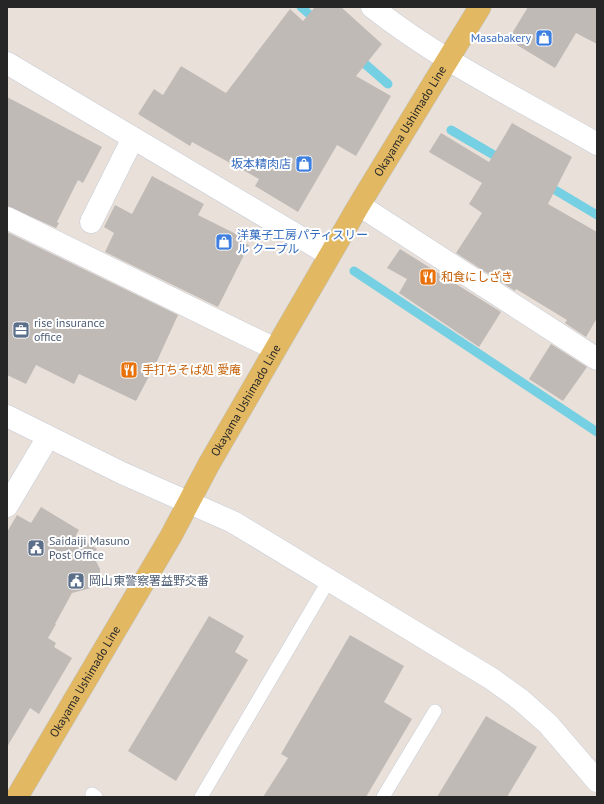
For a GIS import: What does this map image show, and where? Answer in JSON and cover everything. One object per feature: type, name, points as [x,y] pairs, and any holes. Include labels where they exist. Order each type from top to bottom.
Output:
[{"type":"main road","name":"Okayama Ushimado Line","points":[[17,797],[189,503],[330,254],[480,7]]},
{"type":"street","points":[[372,7],[393,24],[449,59],[597,144]]},
{"type":"street","points":[[7,63],[330,254]]},
{"type":"street","points":[[91,222],[133,138]]},
{"type":"street","points":[[359,205],[597,359]]},
{"type":"street","points":[[7,218],[275,349]]},
{"type":"street","points":[[7,416],[122,473],[233,522],[492,679],[521,700],[548,724],[597,781]]},
{"type":"street","points":[[7,506],[48,437]]},
{"type":"lane","points":[[201,797],[329,580]]},
{"type":"lane","points":[[383,797],[435,712]]},
{"type":"building","points":[[315,7],[341,7],[382,44],[356,76],[391,96],[356,156],[337,145],[298,212],[255,186],[259,179],[192,142],[190,146],[138,114],[154,89],[163,95],[181,66],[226,93],[290,9],[303,21]]},
{"type":"building","name":"Masabakery","points":[[528,7],[597,7],[597,44],[576,33],[555,68],[517,45],[520,41],[511,35]]},
{"type":"building","points":[[7,97],[102,147],[83,183],[78,180],[57,222],[59,223],[56,228],[7,206]]},
{"type":"building","points":[[512,123],[572,157],[548,204],[597,232],[597,318],[586,337],[565,323],[567,320],[516,289],[515,291],[456,253],[482,213],[469,204],[482,183],[429,152],[441,133],[489,162]]},
{"type":"building","points":[[152,176],[204,204],[198,215],[238,235],[236,239],[249,245],[218,307],[105,252],[114,233],[104,227],[115,205],[132,214]]},
{"type":"building","points":[[7,232],[178,315],[157,361],[136,401],[79,374],[74,384],[36,365],[26,384],[7,375]]},
{"type":"building","points":[[400,249],[501,312],[479,347],[399,293],[407,279],[387,268]]},
{"type":"building","points":[[551,344],[587,367],[563,401],[529,379]]},
{"type":"building","points":[[41,507],[79,530],[76,535],[97,549],[93,555],[100,569],[100,573],[98,581],[91,588],[72,593],[55,624],[48,638],[56,643],[54,647],[72,658],[39,714],[30,708],[7,747],[7,532],[17,515],[31,523]]},
{"type":"building","points":[[209,616],[244,636],[235,652],[248,660],[176,781],[128,751]]},
{"type":"building","points":[[350,635],[404,666],[384,702],[412,719],[366,797],[263,797],[288,758],[281,754]]},
{"type":"building","points":[[486,716],[537,747],[507,797],[437,797]]},
{"type":"waterway","points":[[301,7],[318,22]]},
{"type":"waterway","points":[[357,57],[388,84]]},
{"type":"waterway","points":[[451,130],[504,161]]},
{"type":"waterway","points":[[545,184],[597,215]]},
{"type":"waterway","points":[[354,271],[597,432]]},
{"type":"place","name":"Masabakery","points":[[544,38]]},
{"type":"place","name":"坂本精肉店","points":[[304,164]]},
{"type":"place","name":"洋菓子工房パティスリー ル クープル","points":[[224,242]]},
{"type":"place","name":"和食にしざき","points":[[428,277]]},
{"type":"place","name":"rise insurance office","points":[[21,330]]},
{"type":"place","name":"手打ちそば処 愛庵","points":[[129,370]]},
{"type":"place","name":"Saidaiji Masuno Post Office","points":[[36,548]]},
{"type":"place","name":"岡山東警察署益野交番","points":[[76,581]]}]
